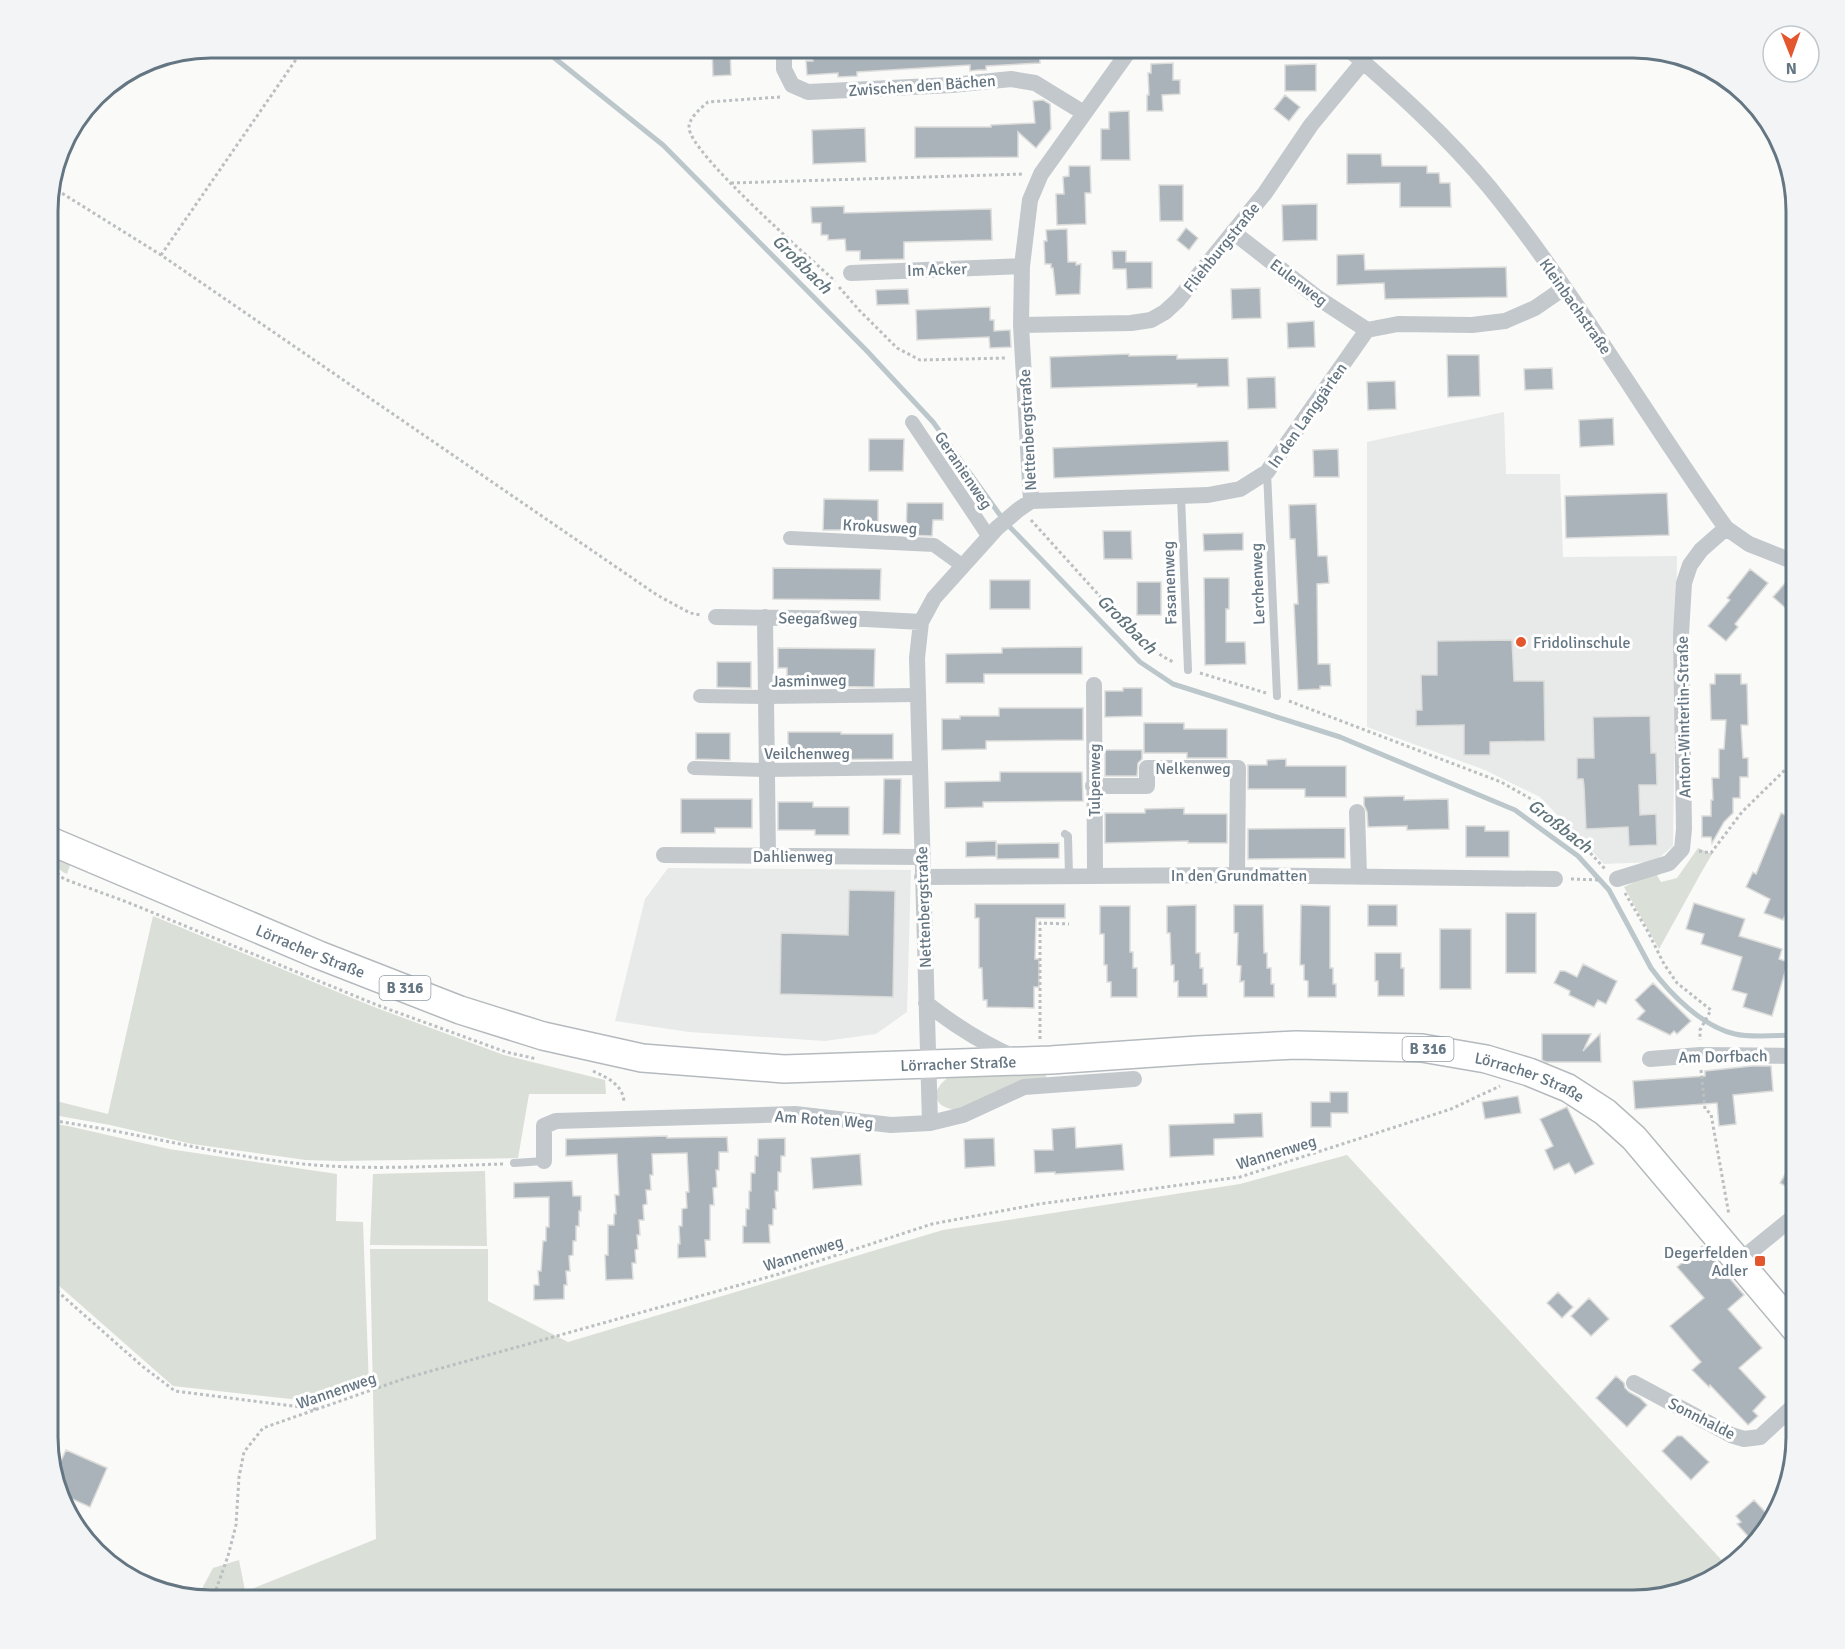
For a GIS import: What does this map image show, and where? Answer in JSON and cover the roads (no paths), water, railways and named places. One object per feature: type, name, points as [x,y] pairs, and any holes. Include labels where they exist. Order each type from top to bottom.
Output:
[{"type":"main road","name":"Lörracher Straße","points":[[59,845],[319,955],[460,1010],[543,1036],[642,1058],[784,1069],[927,1064],[1031,1051],[1051,1060],[1209,1049],[1319,1046],[1422,1048],[1486,1059],[1529,1072],[1569,1088],[1605,1112],[1634,1138],[1786,1318]]},
{"type":"street","name":"Zwischen den Bächen","points":[[784,58],[784,69],[792,85],[808,92],[1011,80],[1035,83],[1084,113]]},
{"type":"street","name":"Nettenbergstraße","points":[[930,1123],[917,658],[921,622],[934,598],[993,532],[1025,505],[1021,325],[1022,266],[1030,200],[1041,174],[1124,58]]},
{"type":"street","name":"Kleinbachstraße","points":[[1358,58],[1432,125],[1488,187],[1564,288],[1726,528],[1749,544],[1786,559]]},
{"type":"street","name":"Fliehburgstraße","points":[[1021,325],[1131,323],[1151,320],[1166,312],[1265,194],[1311,124],[1363,62]]},
{"type":"street","name":"Eulenweg","points":[[1233,232],[1318,298],[1367,330]]},
{"type":"street","name":"Im Acker","points":[[851,273],[1022,266]]},
{"type":"street","points":[[1367,330],[1398,324],[1472,325],[1505,321],[1535,308],[1564,288]]},
{"type":"street","name":"In den Langgärten","points":[[1025,505],[1208,495],[1240,489],[1267,472],[1367,330]]},
{"type":"street","name":"Geranienweg","points":[[912,422],[993,532]]},
{"type":"street","name":"Anton-Winterlin-Straße","points":[[1617,879],[1669,863],[1682,849],[1684,829],[1681,634],[1684,583],[1690,565],[1701,550],[1726,528]]},
{"type":"street","name":"Krokusweg","points":[[790,538],[934,545],[963,566]]},
{"type":"street","name":"Seegaßweg","points":[[716,617],[921,622]]},
{"type":"street","points":[[765,617],[768,856]]},
{"type":"street","name":"Tulpenweg","points":[[1094,685],[1095,875]]},
{"type":"street","name":"Jasminweg","points":[[700,696],[918,695]]},
{"type":"street","name":"Veilchenweg","points":[[694,768],[766,770],[920,768]]},
{"type":"street","name":"Nelkenweg","points":[[1093,786],[1147,786],[1147,768],[1238,768],[1236,875]]},
{"type":"street","points":[[1357,812],[1359,876]]},
{"type":"street","name":"Dahlienweg","points":[[664,855],[921,857]]},
{"type":"street","name":"In den Grundmatten","points":[[922,877],[1236,875],[1555,879]]},
{"type":"street","points":[[926,1003],[957,1027],[988,1046],[1031,1051]]},
{"type":"street","name":"Am Dorfbach","points":[[1650,1059],[1700,1055],[1786,1056]]},
{"type":"street","name":"Am Roten Weg","points":[[544,1161],[544,1125],[556,1121],[795,1114],[891,1125],[930,1123],[963,1115],[1024,1088],[1134,1079]]},
{"type":"street","points":[[1733,1256],[1786,1221]]},
{"type":"street","name":"Sonnhalde","points":[[1634,1383],[1731,1435],[1744,1439],[1760,1437],[1786,1413]]},
{"type":"lane","name":"Lerchenweg","points":[[1267,472],[1277,696]]},
{"type":"lane","name":"Fasanenweg","points":[[1181,496],[1188,670]]},
{"type":"lane","points":[[1065,834],[1068,836],[1069,875]]},
{"type":"lane","points":[[514,1163],[544,1161]]},
{"type":"waterway","name":"Großbach","points":[[554,58],[663,145],[866,350],[933,422],[1005,522],[1140,662],[1173,684],[1340,737],[1515,810],[1578,856],[1609,890],[1651,968],[1688,1008],[1711,1024],[1735,1034],[1786,1035]]},
{"type":"place","name":"Fridolinschule","points":[[1521,642]]},
{"type":"place","name":"Degerfelden Adler","points":[[1760,1261]]}]
